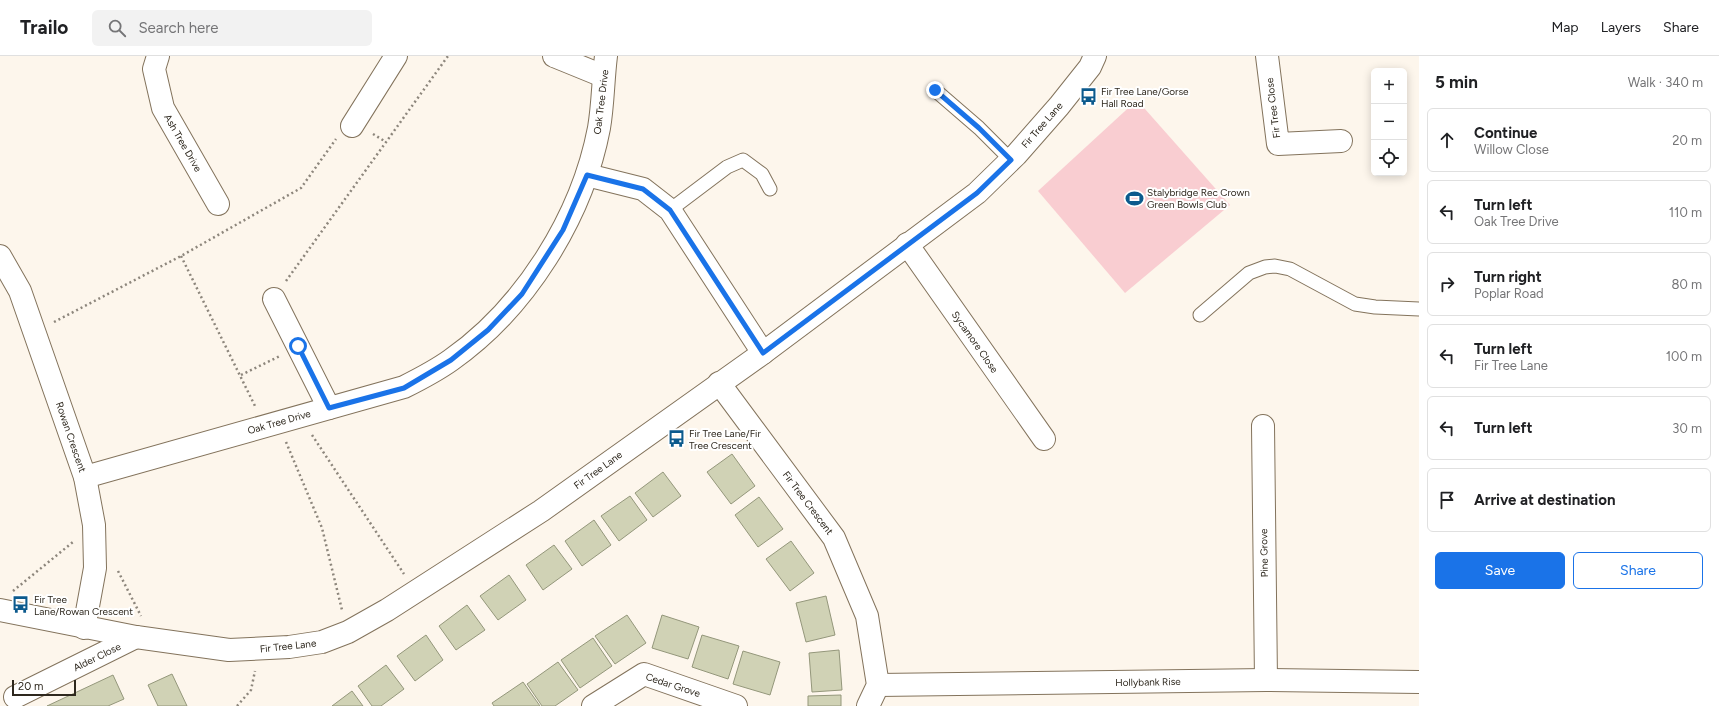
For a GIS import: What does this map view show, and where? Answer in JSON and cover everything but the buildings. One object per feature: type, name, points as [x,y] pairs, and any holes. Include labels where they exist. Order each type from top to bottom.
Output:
[{"type":"street","name":"Ash Tree Drive","points":[[158,56],[154,69],[162,108],[218,204]]},
{"type":"street","points":[[352,126],[396,56]]},
{"type":"street","points":[[554,56],[605,66]]},
{"type":"street","name":"Fir Tree Lane","points":[[0,610],[84,628],[229,650],[289,648],[322,642],[348,632],[416,592],[541,510],[763,353],[906,244],[977,193],[1011,160],[1059,106],[1090,67],[1095,56]]},
{"type":"street","name":"Fir Tree Close","points":[[1267,56],[1278,144],[1341,141]]},
{"type":"street","name":"Oak Tree Drive","points":[[85,477],[299,416],[404,388],[451,360],[488,330],[522,294],[563,230],[587,175],[599,128],[605,66]]},
{"type":"street","points":[[587,175],[643,189],[670,210],[763,353]]},
{"type":"street","name":"Sycamore Close","points":[[906,244],[1044,439]]},
{"type":"street","name":"Rowan Crescent","points":[[0,256],[20,291],[85,477],[94,525],[95,568],[84,628]]},
{"type":"street","points":[[274,299],[329,408]]},
{"type":"street","name":"Fir Tree Crescent","points":[[719,383],[834,538],[867,616],[878,685]]},
{"type":"street","name":"Pine Grove","points":[[1262,426],[1266,680]]},
{"type":"street","name":"Alder Close","points":[[15,697],[144,638]]},
{"type":"street","name":"Cedar Grove","points":[[593,706],[644,674],[736,706]]},
{"type":"street","name":"Hollybank Rise","points":[[878,685],[1266,680],[1419,682]]},
{"type":"street","points":[[868,706],[878,685]]},
{"type":"lane","points":[[935,90],[979,128],[1011,160]]},
{"type":"lane","points":[[670,210],[727,167],[743,160],[762,174],[770,189]]},
{"type":"lane","points":[[1200,315],[1249,273],[1265,267],[1274,266],[1290,269],[1356,304],[1375,307],[1419,309]]},
{"type":"path","points":[[274,299],[448,56]]},
{"type":"path","points":[[34,332],[180,256],[301,188],[340,133],[352,126]]},
{"type":"path","points":[[180,256],[241,376],[271,424],[322,528],[348,632]]},
{"type":"path","points":[[241,376],[298,346]]},
{"type":"path","points":[[299,416],[416,592]]},
{"type":"path","points":[[12,592],[94,525]]},
{"type":"path","points":[[115,565],[144,638]]},
{"type":"path","points":[[237,706],[251,690],[260,649]]},
{"type":"shaded area","name":"Stalybridge Rec Crown Green Bowls Club","points":[[1137,100],[1230,205],[1125,293],[1038,191]]},
{"type":"place","name":"Fir Tree Lane/Gorse Hall Road","points":[[1088,97]]},
{"type":"place","name":"Stalybridge Rec Crown Green Bowls Club","points":[[1134,198]]},
{"type":"place","name":"Fir Tree Lane/Fir Tree Crescent","points":[[676,439]]},
{"type":"place","name":"Fir Tree Lane/Rowan Crescent","points":[[21,605]]},
{"type":"route","points":[[298,346],[329,408],[404,388],[451,360],[488,330],[522,294],[563,230],[587,175],[643,189],[670,210],[763,353],[906,244],[977,193],[1011,160],[979,128],[935,90]]}]
